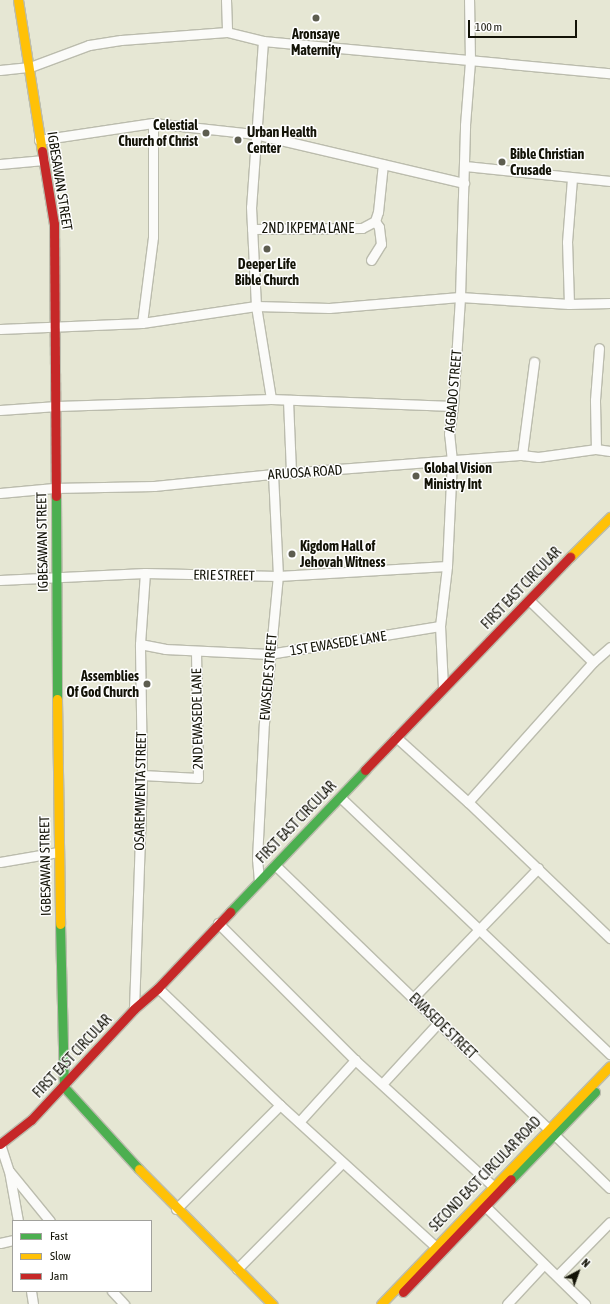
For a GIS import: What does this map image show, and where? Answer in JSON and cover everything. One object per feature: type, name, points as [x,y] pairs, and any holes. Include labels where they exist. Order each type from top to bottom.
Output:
[{"type":"street","name":"IGBESAWAN STREET","points":[[18,0],[30,67],[39,140],[44,160],[54,224],[57,325],[57,406],[54,488],[57,578],[58,852],[64,1087]]},
{"type":"street","points":[[226,0],[227,32]]},
{"type":"street","name":"AGBADO STREET","points":[[442,688],[440,626],[447,566],[452,460],[449,434],[453,406],[460,297],[465,166],[464,125],[470,61],[469,0]]},
{"type":"street","points":[[0,70],[30,67],[89,45],[121,40],[227,32],[263,41],[610,73]]},
{"type":"street","points":[[263,41],[255,134],[251,207],[256,306],[271,399]]},
{"type":"street","points":[[142,323],[153,237],[153,123]]},
{"type":"street","points":[[39,140],[153,123],[255,134],[464,183]]},
{"type":"street","points":[[0,164],[44,160]]},
{"type":"street","points":[[371,260],[380,244],[379,227],[375,221],[382,164]]},
{"type":"street","points":[[465,166],[610,181]]},
{"type":"street","points":[[569,304],[567,242],[572,178]]},
{"type":"street","name":"2ND IKPEMA LANE","points":[[252,229],[362,228],[375,221]]},
{"type":"street","points":[[0,329],[57,325],[142,323],[256,306],[329,308],[460,297],[569,304],[610,303]]},
{"type":"street","points":[[599,348],[595,400],[605,452]]},
{"type":"street","points":[[522,455],[534,362]]},
{"type":"street","points":[[0,410],[57,406],[271,399],[453,406]]},
{"type":"street","points":[[288,400],[291,473]]},
{"type":"street","name":"ARUOSA ROAD","points":[[0,493],[54,488],[154,486],[273,474],[452,460],[522,455],[538,457],[605,452]]},
{"type":"street","name":"EWASEDE STREET","points":[[259,881],[257,859],[269,654],[278,576],[273,474]]},
{"type":"street","name":"FIRST EAST CIRCULAR","points":[[0,1144],[31,1120],[64,1087],[134,1009],[158,988],[442,688],[610,517]]},
{"type":"street","name":"ERIE STREET","points":[[0,580],[145,573],[278,576],[447,566]]},
{"type":"street","name":"OSAREMWENTA STREET","points":[[134,1009],[142,775],[140,644],[145,573]]},
{"type":"street","points":[[529,600],[593,662]]},
{"type":"street","name":"1ST EWASEDE LANE","points":[[140,644],[196,651],[269,654],[440,626]]},
{"type":"street","points":[[468,802],[593,662],[610,647]]},
{"type":"street","name":"2ND EWASEDE LANE","points":[[142,775],[198,778],[196,651]]},
{"type":"street","points":[[396,737],[468,802],[610,938]]},
{"type":"street","points":[[340,797],[610,1054]]},
{"type":"street","points":[[0,862],[58,852]]},
{"type":"street","name":"EWASEDE STREET","points":[[275,865],[414,997],[610,1188]]},
{"type":"street","points":[[414,997],[478,928],[538,868]]},
{"type":"street","points":[[218,923],[355,1060],[493,1186]]},
{"type":"street","points":[[158,988],[342,1163],[435,1246]]},
{"type":"street","points":[[382,1084],[439,1022]]},
{"type":"street","points":[[298,1122],[355,1060]]},
{"type":"street","name":"SECOND EAST CIRCULAR ROAD","points":[[392,1304],[486,1207],[610,1066]]},
{"type":"street","name":"SECOND EAST CIRCULAR ROAD","points":[[381,1304],[493,1186],[610,1077]]},
{"type":"street","points":[[64,1087],[176,1209],[272,1304]]},
{"type":"street","points":[[176,1209],[280,1105]]},
{"type":"street","points":[[0,1144],[9,1171],[18,1220]]},
{"type":"street","points":[[237,1269],[342,1163]]},
{"type":"street","points":[[9,1171],[49,1220]]},
{"type":"street","points":[[486,1207],[544,1264],[558,1275],[585,1304]]},
{"type":"street","points":[[558,1275],[610,1222]]},
{"type":"street","points":[[0,1243],[12,1240]]},
{"type":"street","points":[[507,1304],[544,1264]]},
{"type":"street","points":[[31,1292],[33,1304]]},
{"type":"street","points":[[113,1292],[124,1304]]},
{"type":"traffic: fast","points":[[56,496],[57,699]]},
{"type":"traffic: fast","points":[[230,912],[365,770]]},
{"type":"traffic: fast","points":[[60,924],[64,1087],[139,1169]]},
{"type":"traffic: fast","points":[[511,1179],[595,1092]]},
{"type":"traffic: slow","points":[[18,0],[42,151]]},
{"type":"traffic: slow","points":[[570,557],[610,517]]},
{"type":"traffic: slow","points":[[57,699],[60,924]]},
{"type":"traffic: slow","points":[[381,1304],[610,1066]]},
{"type":"traffic: slow","points":[[139,1169],[272,1304]]},
{"type":"traffic: jam","points":[[42,151],[54,224],[56,496]]},
{"type":"traffic: jam","points":[[365,770],[570,557]]},
{"type":"traffic: jam","points":[[0,1144],[31,1120],[134,1009],[158,988],[230,912]]},
{"type":"traffic: jam","points":[[403,1292],[511,1179]]},
{"type":"place","name":"Aronsaye Maternity","points":[[316,18]]},
{"type":"place","name":"Celestial Church of Christ","points":[[206,133]]},
{"type":"place","name":"Urban Health Center","points":[[238,140]]},
{"type":"place","name":"Bible Christian Crusade","points":[[502,162]]},
{"type":"place","name":"Deeper Life Bible Church","points":[[267,249]]},
{"type":"place","name":"Global Vision Ministry Int","points":[[416,476]]},
{"type":"place","name":"Kigdom Hall of Jehovah Witness","points":[[292,554]]},
{"type":"place","name":"Assemblies Of God Church","points":[[147,684]]}]
